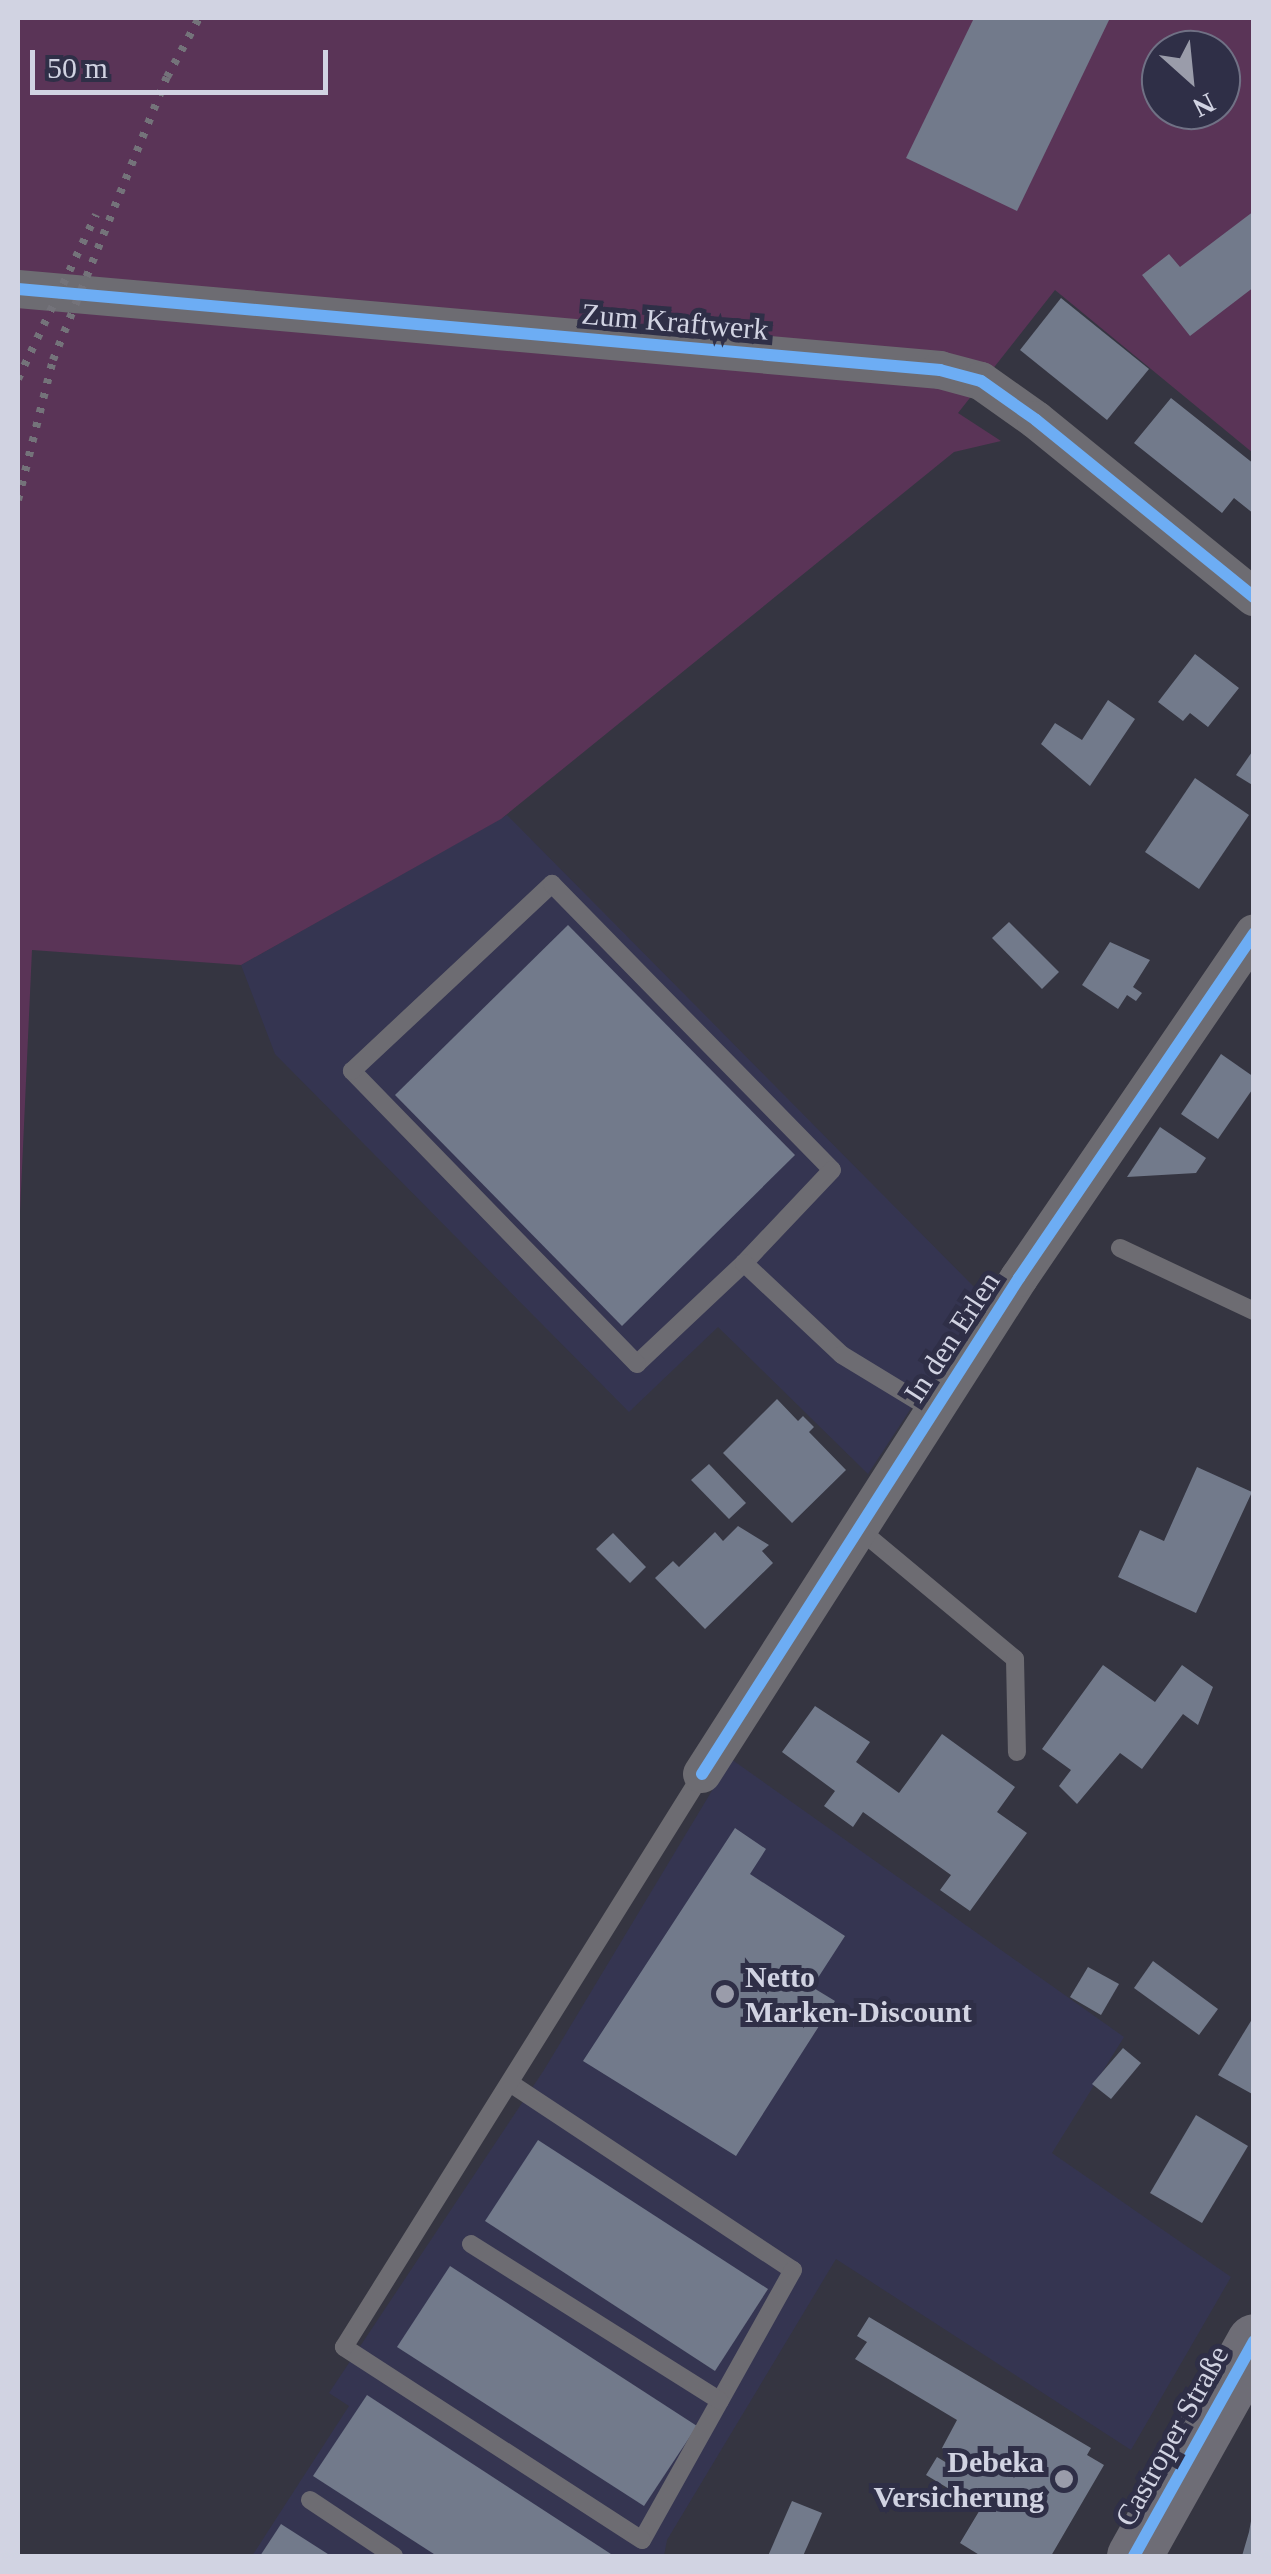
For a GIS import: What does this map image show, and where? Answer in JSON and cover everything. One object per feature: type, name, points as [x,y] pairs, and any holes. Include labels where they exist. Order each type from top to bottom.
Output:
[{"type":"main road","name":"Castroper Straße","points":[[1134,2556],[1254,2340]]},
{"type":"street","name":"Zum Kraftwerk","points":[[18,289],[940,370],[995,390],[1254,597]]},
{"type":"street","name":"In den Erlen","points":[[702,1774],[934,1411],[1253,933]]},
{"type":"lane","points":[[552,884],[832,1170],[744,1263],[637,1364],[352,1071],[552,884]]},
{"type":"lane","points":[[1120,1248],[1254,1311]]},
{"type":"lane","points":[[744,1263],[842,1355],[934,1411]]},
{"type":"lane","points":[[859,1529],[1015,1658],[1017,1752]]},
{"type":"lane","points":[[642,2540],[344,2348],[702,1774]]},
{"type":"lane","points":[[510,2083],[793,2270],[630,2556]]},
{"type":"lane","points":[[472,2244],[720,2401]]},
{"type":"lane","points":[[310,2500],[394,2556]]},
{"type":"shaded area","points":[[18,18],[1253,18],[1253,453],[1055,290],[958,413],[1001,441],[954,452],[501,819],[241,965],[32,950],[18,1256]]},
{"type":"shaded area","points":[[507,815],[984,1297],[868,1474],[718,1327],[629,1412],[275,1054],[241,965]]},
{"type":"shaded area","points":[[731,1759],[1124,2037],[1052,2153],[1231,2277],[1131,2450],[836,2259],[667,2540],[664,2556],[252,2556],[349,2406],[329,2393],[544,2070]]},
{"type":"building","points":[[974,18],[1110,18],[1017,211],[906,158]]},
{"type":"building","points":[[1254,211],[1254,287],[1190,336],[1142,275],[1169,254],[1180,267]]},
{"type":"building","points":[[1061,298],[1149,369],[1107,420],[1020,350]]},
{"type":"building","points":[[1171,398],[1254,464],[1254,514],[1234,498],[1222,513],[1134,443]]},
{"type":"building","points":[[1195,654],[1239,688],[1208,727],[1190,713],[1183,721],[1158,702]]},
{"type":"building","points":[[1108,700],[1135,719],[1090,786],[1041,744],[1055,723],[1082,740]]},
{"type":"building","points":[[1254,749],[1254,786],[1236,775]]},
{"type":"building","points":[[1195,778],[1249,815],[1199,889],[1145,852]]},
{"type":"building","points":[[1009,922],[1059,972],[1042,989],[992,938]]},
{"type":"building","points":[[568,925],[795,1155],[622,1326],[395,1095]]},
{"type":"building","points":[[1110,942],[1150,960],[1133,987],[1142,993],[1136,1001],[1127,995],[1118,1009],[1082,985]]},
{"type":"building","points":[[1221,1054],[1254,1077],[1254,1087],[1218,1139],[1181,1114]]},
{"type":"building","points":[[1160,1127],[1206,1158],[1196,1173],[1127,1177]]},
{"type":"building","points":[[777,1399],[798,1421],[803,1416],[814,1427],[809,1432],[846,1470],[792,1523],[723,1453]]},
{"type":"building","points":[[709,1464],[746,1503],[729,1519],[691,1480]]},
{"type":"building","points":[[1197,1467],[1252,1492],[1196,1613],[1118,1577],[1140,1530],[1164,1541]]},
{"type":"building","points":[[738,1526],[769,1545],[762,1551],[773,1563],[705,1629],[655,1578],[673,1561],[679,1567],[715,1532],[723,1541]]},
{"type":"building","points":[[613,1533],[646,1567],[630,1583],[596,1549]]},
{"type":"building","points":[[1103,1665],[1155,1702],[1182,1665],[1213,1687],[1198,1725],[1183,1714],[1142,1769],[1120,1753],[1077,1804],[1059,1786],[1071,1770],[1042,1749]]},
{"type":"building","points":[[815,1706],[870,1742],[856,1762],[899,1793],[942,1734],[1015,1787],[997,1812],[1027,1833],[970,1911],[940,1890],[951,1875],[863,1812],[853,1827],[824,1806],[835,1791],[782,1752]]},
{"type":"building","name":"Netto Marken-Discount","points":[[735,1828],[766,1849],[750,1874],[845,1936],[812,1987],[835,2001],[736,2156],[583,2061]]},
{"type":"building","points":[[1153,1961],[1218,2009],[1199,2035],[1134,1988]]},
{"type":"building","points":[[1088,1967],[1119,1984],[1101,2015],[1070,1997]]},
{"type":"building","points":[[1254,2016],[1254,2095],[1218,2075]]},
{"type":"building","points":[[1123,2048],[1141,2063],[1111,2099],[1092,2084]]},
{"type":"building","points":[[1196,2115],[1248,2146],[1202,2223],[1150,2193]]},
{"type":"building","points":[[538,2140],[768,2289],[715,2371],[485,2221]]},
{"type":"building","points":[[450,2266],[697,2426],[644,2506],[397,2347]]},
{"type":"building","points":[[869,2317],[1091,2448],[1087,2455],[1104,2465],[1051,2556],[981,2556],[960,2543],[981,2508],[926,2475],[937,2457],[965,2474],[969,2467],[942,2448],[957,2420],[855,2359],[867,2342],[857,2336]]},
{"type":"building","points":[[367,2395],[614,2556],[437,2556],[313,2476]]},
{"type":"building","points":[[792,2501],[822,2513],[803,2556],[768,2556]]},
{"type":"building","points":[[1253,2510],[1254,2556],[1242,2556],[1249,2532]]},
{"type":"building","points":[[281,2524],[331,2556],[260,2556]]},
{"type":"railway","points":[[18,500],[53,360],[167,77],[199,18]]},
{"type":"railway","points":[[18,379],[96,215]]},
{"type":"cycle path","points":[[18,289],[940,370],[981,381],[1036,420],[1254,597]]},
{"type":"cycle path","points":[[702,1774],[1019,1278],[1254,933]]},
{"type":"cycle path","points":[[1134,2556],[1254,2341]]},
{"type":"place","name":"Netto Marken-Discount","points":[[725,1994]]},
{"type":"place","name":"Debeka Versicherung","points":[[1064,2479]]}]
